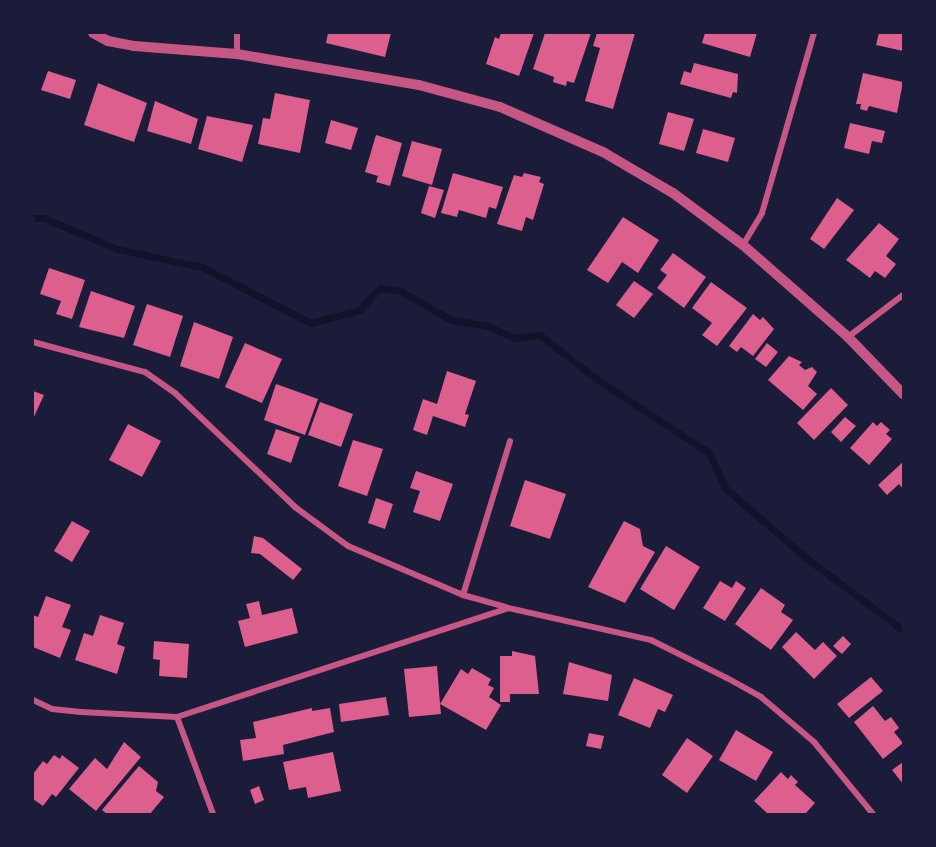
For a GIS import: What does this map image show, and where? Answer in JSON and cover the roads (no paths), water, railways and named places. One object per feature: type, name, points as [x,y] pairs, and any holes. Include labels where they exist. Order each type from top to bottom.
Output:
[{"type":"street","points":[[93,33],[108,41],[134,46],[237,54],[419,85],[500,107],[603,152],[673,193],[743,245],[848,337],[903,394]]},
{"type":"street","points":[[237,33],[237,54]]},
{"type":"street","points":[[743,245],[762,213],[814,33]]},
{"type":"street","points":[[848,337],[903,296]]},
{"type":"street","points":[[33,342],[145,372],[175,393],[295,507],[348,546],[463,595],[508,608],[651,640],[735,683],[761,698],[814,742],[873,814]]},
{"type":"street","points":[[463,595],[510,441]]},
{"type":"street","points":[[33,700],[52,709],[177,717],[508,608]]},
{"type":"street","points":[[177,717],[213,814]]},
{"type":"waterway","points":[[33,218],[44,218],[117,249],[202,267],[311,323],[359,310],[380,288],[401,291],[451,320],[487,326],[515,338],[540,335],[595,378],[709,453],[725,488],[810,561],[903,630]]}]
